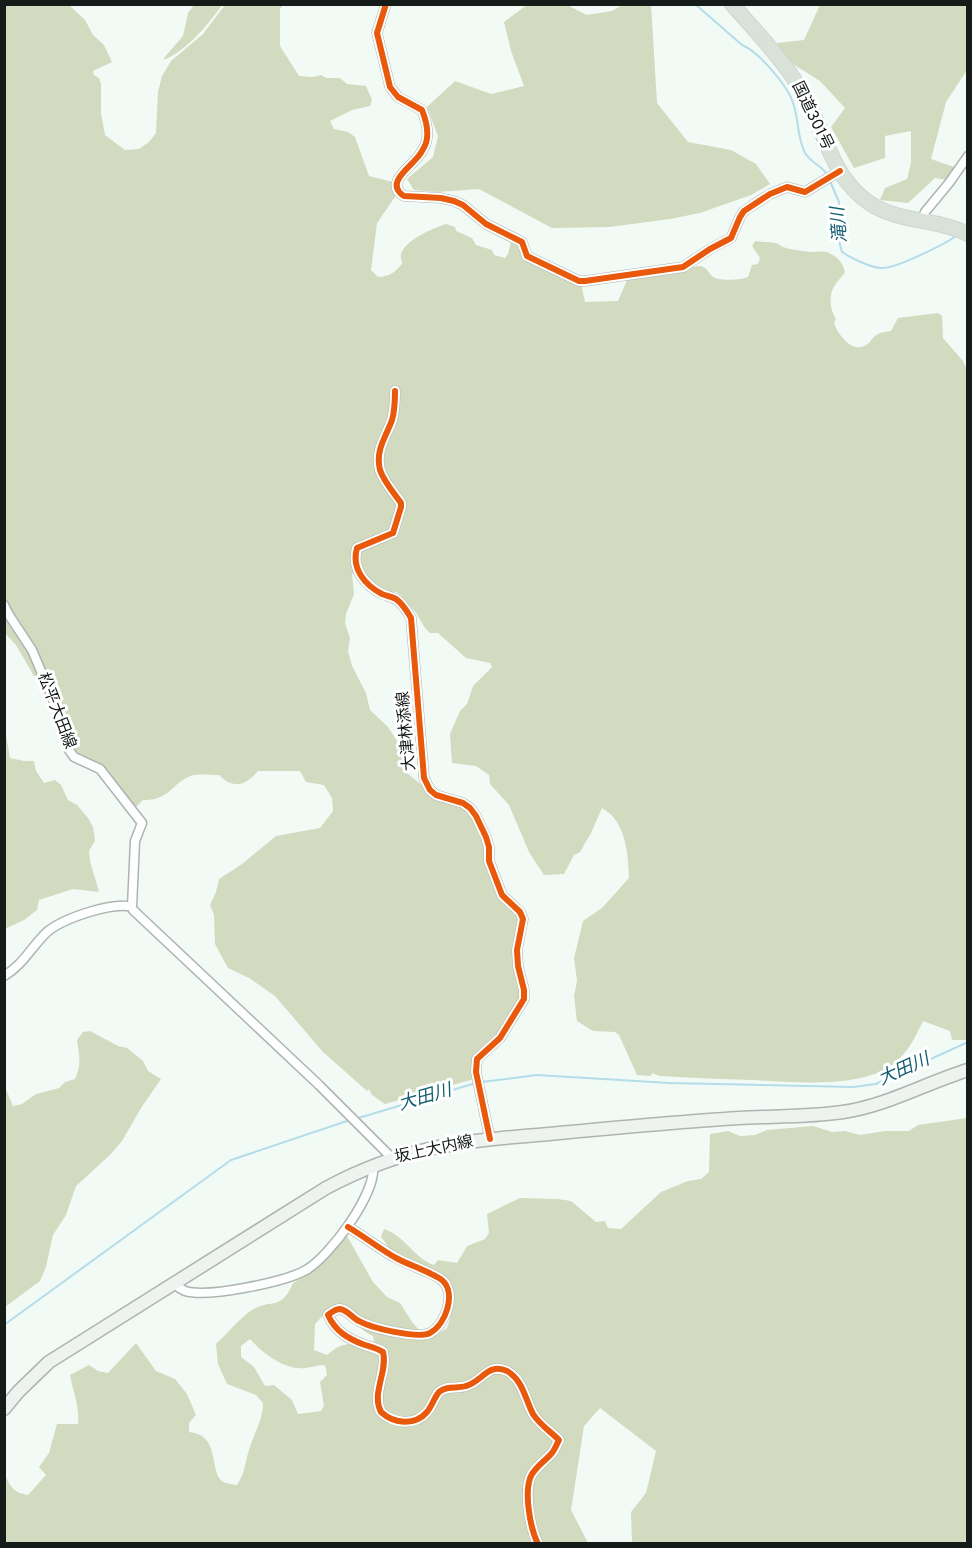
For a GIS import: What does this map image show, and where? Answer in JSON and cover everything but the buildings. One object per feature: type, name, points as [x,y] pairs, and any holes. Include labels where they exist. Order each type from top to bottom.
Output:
[{"type":"highway","name":"国道301号","points":[[732,4],[784,64],[803,92],[840,171],[851,187],[869,204],[885,212],[962,231]]},
{"type":"main road","name":"坂上大内線","points":[[5,1407],[49,1362],[326,1188],[392,1158],[451,1143],[490,1139],[709,1120],[841,1112],[879,1103],[968,1070]]},
{"type":"street","points":[[386,4],[376,33],[390,87],[398,97],[422,110],[426,124],[426,141],[423,148],[399,177],[397,188],[400,194],[441,198],[463,204],[486,224],[522,242],[527,256],[579,281],[683,267],[732,238],[744,211],[770,194],[787,187],[805,192],[840,171]]},
{"type":"street","points":[[922,221],[925,212],[950,183],[968,156]]},
{"type":"street","name":"大津林添線","points":[[395,391],[392,422],[382,441],[379,458],[380,470],[401,503],[401,507],[393,533],[357,548],[358,572],[364,582],[399,603],[411,618],[424,778],[430,790],[436,795],[463,803],[476,816],[486,837],[489,861],[502,895],[520,912],[523,920],[517,950],[524,999],[500,1038],[477,1059],[476,1072],[490,1139]]},
{"type":"street","name":"松平大田線","points":[[4,605],[32,650],[58,711],[69,750],[74,757],[100,769],[142,823],[135,841],[132,907]]},
{"type":"street","points":[[4,976],[11,972],[48,931],[57,926],[116,905],[124,904],[132,907],[153,930],[181,954],[392,1158]]},
{"type":"street","points":[[173,1284],[186,1291],[251,1287],[283,1280],[306,1270],[348,1227],[359,1210],[374,1176],[374,1165]]},
{"type":"street","points":[[348,1227],[395,1258],[438,1276],[446,1283],[448,1293],[449,1302],[440,1324],[429,1333],[420,1335],[365,1324],[341,1309],[334,1310],[328,1315],[334,1327],[340,1332],[383,1352],[384,1365],[378,1396],[381,1412],[398,1422],[414,1420],[428,1412],[440,1391],[446,1388],[468,1386],[491,1370],[502,1370],[515,1377],[524,1390],[533,1414],[559,1440],[552,1453],[540,1463],[530,1480],[529,1507],[532,1528],[538,1544]]},
{"type":"green space","points":[[651,4],[657,103],[688,142],[731,150],[756,164],[770,184],[751,195],[700,213],[610,227],[552,228],[479,189],[437,192],[414,190],[407,179],[433,157],[438,136],[427,107],[455,81],[491,94],[524,86],[511,51],[504,22],[527,5],[567,5],[587,15],[612,11],[622,5]]},
{"type":"green space","points":[[4,5],[69,5],[85,20],[93,35],[104,45],[112,62],[93,71],[101,84],[101,113],[105,135],[125,150],[139,149],[156,133],[158,92],[162,76],[171,61],[203,34],[225,5],[283,5],[280,9],[280,46],[299,76],[321,75],[326,78],[340,78],[347,84],[366,86],[372,100],[370,106],[352,110],[330,121],[334,129],[348,132],[355,137],[369,176],[393,182],[397,188],[397,194],[377,223],[371,270],[378,277],[389,275],[402,264],[401,255],[414,239],[446,224],[472,238],[476,245],[492,250],[494,255],[505,258],[514,240],[519,243],[525,258],[581,283],[585,302],[618,301],[628,278],[701,266],[718,279],[732,280],[748,277],[752,265],[758,264],[760,258],[752,246],[755,241],[776,243],[798,250],[826,252],[838,259],[845,272],[833,289],[831,307],[836,319],[834,323],[836,328],[842,338],[851,345],[861,347],[877,335],[891,331],[898,318],[938,313],[942,316],[943,338],[963,361],[968,372],[967,1040],[952,1040],[950,1031],[923,1021],[906,1051],[892,1065],[878,1073],[843,1081],[804,1082],[660,1076],[652,1073],[651,1076],[637,1075],[619,1035],[615,1032],[593,1031],[577,1021],[574,996],[577,981],[574,958],[583,921],[602,908],[629,878],[628,858],[621,829],[610,814],[602,808],[591,833],[580,852],[574,855],[564,874],[544,875],[529,852],[509,805],[490,784],[489,775],[476,766],[452,763],[450,734],[460,711],[467,704],[473,686],[492,667],[490,663],[466,658],[438,633],[430,633],[401,595],[396,592],[385,592],[366,580],[359,571],[352,574],[354,594],[345,623],[350,638],[348,651],[352,666],[366,693],[370,710],[388,727],[397,741],[408,774],[434,795],[466,806],[485,837],[487,860],[519,917],[521,998],[497,1039],[480,1052],[474,1079],[385,1104],[323,1052],[275,996],[249,978],[228,968],[215,944],[214,915],[210,905],[219,879],[242,864],[276,836],[320,828],[333,811],[332,798],[324,785],[306,782],[300,771],[258,771],[249,780],[240,784],[230,783],[219,775],[194,775],[181,781],[160,797],[143,800],[135,808],[103,768],[76,755],[71,748],[5,598]]},
{"type":"green space","points":[[194,5],[222,5],[189,44],[164,60],[183,36],[188,13]]},
{"type":"green space","points":[[820,5],[967,5],[967,70],[946,102],[931,159],[957,168],[948,180],[935,178],[908,203],[880,200],[885,188],[907,179],[911,163],[911,131],[885,136],[885,158],[854,168],[831,127],[845,108],[820,81],[780,56],[777,43],[804,40]]},
{"type":"green space","points":[[4,613],[27,648],[40,675],[34,676],[16,645],[5,633]]},
{"type":"green space","points":[[5,729],[10,758],[34,761],[36,771],[44,783],[55,780],[61,785],[68,800],[77,805],[88,818],[93,827],[95,841],[89,851],[90,861],[99,892],[73,889],[39,900],[37,910],[24,920],[5,929]]},
{"type":"green space","points":[[90,1031],[118,1046],[127,1048],[143,1061],[148,1071],[161,1079],[122,1141],[76,1186],[66,1215],[53,1235],[46,1267],[40,1281],[5,1307],[5,1087],[13,1106],[22,1104],[36,1094],[59,1088],[65,1082],[75,1079],[79,1064],[77,1040],[83,1032]]},
{"type":"green space","points":[[967,1118],[967,1543],[634,1543],[631,1512],[646,1493],[656,1451],[600,1408],[584,1426],[571,1510],[588,1543],[5,1544],[4,1482],[6,1477],[14,1489],[28,1495],[46,1475],[39,1467],[49,1453],[57,1424],[78,1424],[77,1406],[70,1375],[89,1365],[98,1371],[108,1373],[136,1343],[156,1371],[175,1379],[187,1394],[196,1415],[189,1423],[189,1432],[206,1440],[213,1454],[218,1476],[222,1481],[237,1485],[261,1419],[263,1403],[256,1395],[227,1384],[218,1364],[216,1344],[252,1310],[284,1298],[293,1283],[322,1262],[347,1236],[373,1282],[387,1297],[400,1303],[412,1322],[428,1340],[447,1328],[449,1323],[452,1306],[447,1283],[435,1271],[392,1252],[381,1237],[384,1229],[398,1237],[427,1262],[434,1265],[438,1260],[457,1263],[467,1246],[485,1239],[489,1233],[487,1214],[520,1198],[571,1201],[596,1222],[605,1221],[608,1228],[621,1229],[661,1192],[688,1181],[701,1179],[709,1172],[710,1134],[728,1131],[740,1136],[755,1135],[767,1130],[813,1126],[832,1132],[845,1131],[860,1135],[885,1131],[909,1131],[918,1125]],"holes":[[[338,1305],[349,1312],[362,1329],[373,1336],[374,1342],[366,1347],[355,1344],[345,1345],[327,1355],[314,1350],[315,1324],[330,1308]],[[250,1339],[268,1356],[291,1367],[306,1368],[325,1365],[327,1375],[320,1382],[324,1406],[321,1411],[298,1414],[292,1400],[274,1385],[265,1386],[254,1367],[241,1357],[241,1346]]]},
{"type":"waterway","name":"滝川","points":[[695,4],[742,45],[756,54],[779,79],[793,103],[805,153],[828,176]]},
{"type":"waterway","name":"滝川","points":[[830,181],[839,202],[839,241],[842,252],[861,262],[877,268],[898,265],[956,236]]},
{"type":"waterway","name":"大田川","points":[[482,1082],[537,1075],[669,1083],[853,1087],[876,1084],[968,1042]]},
{"type":"waterway","name":"大田川","points":[[355,1119],[476,1083]]},
{"type":"waterway","name":"大田川","points":[[4,1325],[231,1160],[350,1120]]},
{"type":"cycle path","points":[[386,4],[377,33],[390,87],[398,97],[422,110],[427,131],[427,139],[422,151],[397,182],[399,191],[404,196],[441,198],[463,205],[486,224],[522,242],[527,256],[579,281],[683,267],[731,238],[744,211],[770,194],[787,187],[805,192],[840,171]]},
{"type":"cycle path","points":[[395,391],[393,416],[380,450],[379,463],[380,470],[401,503],[401,507],[393,533],[357,548],[356,563],[365,581],[382,594],[398,601],[411,618],[424,778],[430,790],[436,795],[463,803],[476,816],[486,837],[489,861],[502,895],[520,912],[523,919],[517,950],[524,999],[500,1038],[477,1059],[476,1072],[490,1139]]},
{"type":"cycle path","points":[[348,1227],[392,1255],[440,1278],[449,1293],[445,1316],[436,1329],[430,1333],[405,1334],[373,1327],[340,1309],[328,1315],[334,1326],[348,1337],[383,1352],[384,1360],[378,1397],[381,1412],[398,1421],[417,1420],[427,1412],[437,1394],[442,1390],[472,1384],[490,1371],[500,1369],[507,1371],[517,1379],[536,1418],[559,1440],[552,1453],[534,1471],[529,1481],[529,1509],[532,1528],[538,1544]]}]
